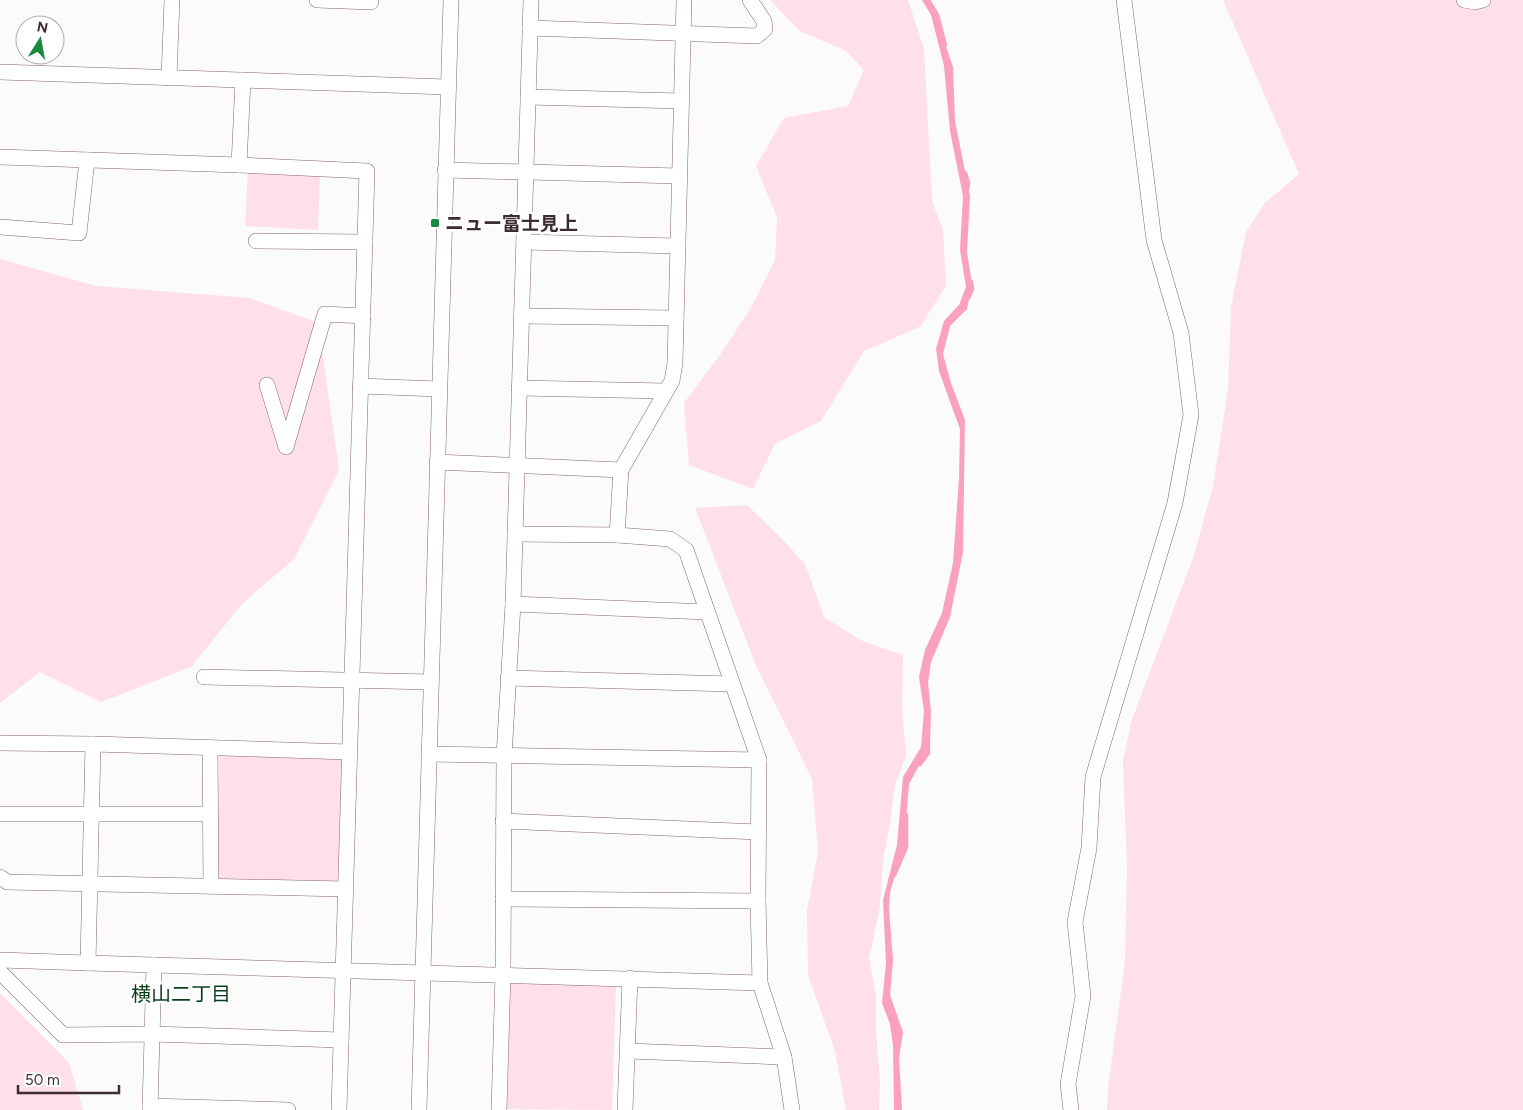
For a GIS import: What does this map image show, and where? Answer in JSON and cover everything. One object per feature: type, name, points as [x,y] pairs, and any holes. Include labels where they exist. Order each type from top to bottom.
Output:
[{"type":"street","points":[[169,78],[172,0]]},
{"type":"street","points":[[317,0],[371,2],[371,0]]},
{"type":"street","points":[[419,1110],[451,0]]},
{"type":"street","points":[[499,1110],[503,974],[502,821],[513,604],[530,0]]},
{"type":"street","points":[[617,535],[621,470],[672,381],[675,364],[680,101],[684,0]]},
{"type":"street","points":[[530,28],[757,36],[765,29],[764,21],[750,0]]},
{"type":"street","points":[[1071,1110],[1068,1084],[1083,996],[1075,922],[1088,848],[1093,777],[1176,503],[1191,415],[1181,333],[1154,240],[1124,0]]},
{"type":"street","points":[[1464,0],[1475,2],[1482,0]]},
{"type":"street","points":[[0,72],[448,87]]},
{"type":"street","points":[[239,165],[243,80]]},
{"type":"street","points":[[528,97],[680,101]]},
{"type":"street","points":[[0,157],[367,171],[339,1110]]},
{"type":"street","points":[[0,227],[79,233],[86,160]]},
{"type":"street","points":[[446,170],[679,176]]},
{"type":"street","points":[[256,240],[365,242]]},
{"type":"street","points":[[524,242],[677,246]]},
{"type":"street","points":[[267,385],[286,447],[324,314],[362,316]]},
{"type":"street","points":[[522,316],[676,318]]},
{"type":"street","points":[[360,386],[439,389]]},
{"type":"street","points":[[520,388],[666,392]]},
{"type":"street","points":[[437,462],[621,470]]},
{"type":"street","points":[[515,534],[617,535],[670,539],[686,550],[758,760],[760,983],[784,1057],[792,1110]]},
{"type":"street","points":[[513,604],[708,612]]},
{"type":"street","points":[[204,677],[431,682]]},
{"type":"street","points":[[508,678],[732,684]]},
{"type":"street","points":[[0,743],[349,752]]},
{"type":"street","points":[[88,963],[93,744]]},
{"type":"street","points":[[210,748],[210,886]]},
{"type":"street","points":[[429,754],[758,760]]},
{"type":"street","points":[[0,814],[210,814]]},
{"type":"street","points":[[502,821],[758,832]]},
{"type":"street","points":[[0,877],[7,882],[346,889]]},
{"type":"street","points":[[503,898],[758,901]]},
{"type":"street","points":[[0,960],[760,983]]},
{"type":"street","points":[[154,965],[150,1108],[288,1110]]},
{"type":"street","points":[[0,972],[63,1035],[152,1034],[341,1040]]},
{"type":"street","points":[[625,1110],[630,978]]},
{"type":"street","points":[[628,1051],[784,1057]]},
{"type":"shaded area","points":[[770,0],[908,0],[924,49],[932,201],[943,230],[946,286],[920,327],[864,351],[821,421],[775,444],[753,489],[689,465],[684,403],[722,352],[750,309],[775,260],[777,218],[756,166],[784,118],[848,106],[864,70],[845,50],[801,32]]},
{"type":"shaded area","points":[[922,0],[926,0],[935,15],[953,67],[955,121],[970,196],[967,252],[972,284],[967,309],[950,326],[943,354],[951,383],[965,420],[963,552],[950,617],[931,662],[928,682],[931,712],[930,746],[909,784],[904,845],[890,892],[889,909],[893,960],[890,995],[903,1032],[899,1058],[902,1110],[894,1110],[893,1046],[890,1024],[882,1003],[886,963],[883,900],[897,845],[903,777],[921,747],[924,711],[919,677],[925,650],[942,613],[953,563],[959,478],[960,429],[939,371],[936,349],[944,321],[959,305],[966,287],[960,250],[963,196],[950,131],[944,66],[931,15]]},
{"type":"shaded area","points":[[1223,0],[1523,0],[1523,1110],[1107,1110],[1108,1088],[1125,962],[1127,867],[1123,762],[1131,722],[1194,555],[1213,486],[1228,390],[1231,308],[1246,232],[1265,203],[1299,174]]},
{"type":"shaded area","points":[[248,170],[320,174],[318,230],[245,226]]},
{"type":"shaded area","points":[[0,259],[96,286],[250,298],[318,323],[339,470],[294,559],[242,604],[191,667],[101,702],[40,672],[0,703]]},
{"type":"shaded area","points":[[747,505],[805,564],[824,617],[862,641],[903,655],[902,706],[906,756],[895,784],[883,860],[880,906],[869,959],[876,995],[876,1032],[880,1081],[879,1110],[846,1110],[835,1051],[808,975],[807,910],[818,852],[812,779],[755,663],[695,508]]},
{"type":"shaded area","points":[[219,753],[342,757],[339,883],[217,880]]},
{"type":"shaded area","points":[[507,980],[616,983],[612,1110],[503,1109]]},
{"type":"shaded area","points":[[0,993],[69,1063],[83,1110],[0,1110]]},
{"type":"waterway","points":[[928,0],[937,15],[945,45]]},
{"type":"waterway","points":[[965,173],[968,183],[967,190]]},
{"type":"waterway","points":[[968,298],[972,289],[971,282]]},
{"type":"waterway","points":[[920,764],[928,753],[928,747]]},
{"type":"waterway","points":[[894,875],[906,847],[906,815]]},
{"type":"place","name":"ニュー富士見上","points":[[435,223]]},
{"type":"district","name":"横山二丁目","points":[[181,994]]}]
